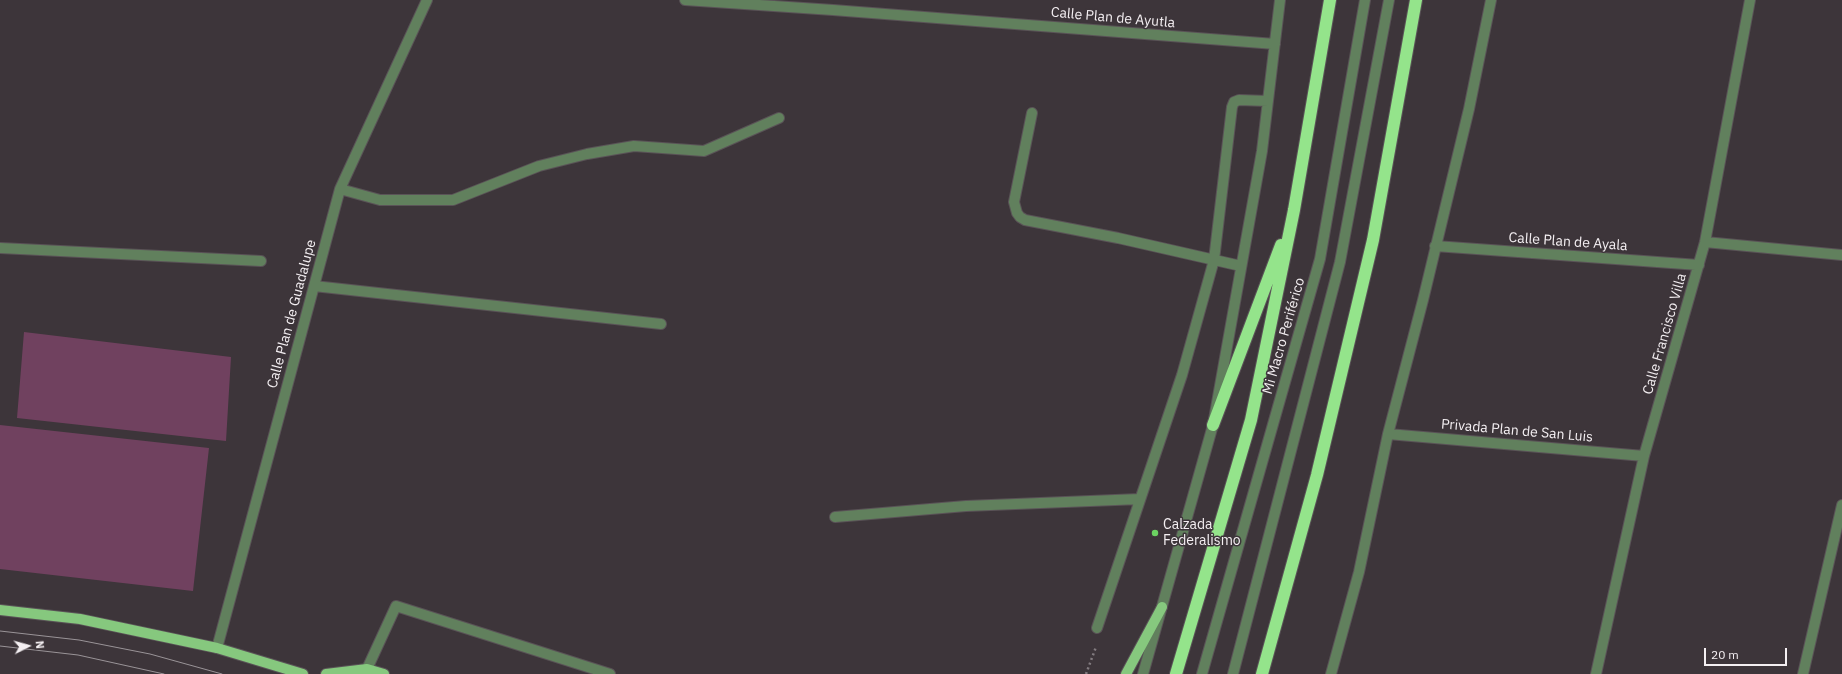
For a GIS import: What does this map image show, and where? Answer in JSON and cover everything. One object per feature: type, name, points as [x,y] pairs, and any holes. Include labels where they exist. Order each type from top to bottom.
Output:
[{"type":"highway","points":[[1176,674],[1251,420],[1294,210],[1330,0]]},
{"type":"highway","points":[[1262,674],[1317,475],[1373,240],[1416,0]]},
{"type":"highway","points":[[1213,425],[1294,210]]},
{"type":"main road","points":[[1126,674],[1162,607]]},
{"type":"main road","points":[[0,610],[80,619],[217,648],[303,674]]},
{"type":"main road","points":[[326,674],[367,669],[384,674]]},
{"type":"street","name":"Calle Plan de Guadalupe","points":[[217,648],[340,188],[427,0]]},
{"type":"street","name":"Calle Plan de Ayutla","points":[[685,0],[833,5],[1275,44]]},
{"type":"street","points":[[1143,674],[1213,425],[1262,151],[1280,0]]},
{"type":"street","name":"Mi Macro Periférico","points":[[1202,674],[1320,259],[1365,0]]},
{"type":"street","points":[[1233,674],[1340,262],[1389,0]]},
{"type":"street","points":[[1331,674],[1359,572],[1388,434],[1469,109],[1491,0]]},
{"type":"street","name":"Calle Francisco Villa","points":[[1596,674],[1644,456],[1705,242],[1750,0]]},
{"type":"street","points":[[1098,628],[1182,375],[1214,260],[1232,107],[1234,102],[1239,100],[1268,101]]},
{"type":"street","points":[[1032,113],[1014,202],[1017,213],[1020,217],[1025,220],[1118,238],[1241,266]]},
{"type":"street","points":[[340,188],[380,200],[453,200],[539,166],[587,154],[634,146],[704,151],[779,118]]},
{"type":"street","points":[[1705,242],[1842,255]]},
{"type":"street","name":"Calle Plan de Ayala","points":[[1435,246],[1699,264]]},
{"type":"street","points":[[0,248],[261,261]]},
{"type":"street","points":[[314,286],[661,324]]},
{"type":"street","name":"Privada Plan de San Luis","points":[[1388,434],[1644,456]]},
{"type":"street","points":[[835,517],[966,506],[1140,499]]},
{"type":"street","points":[[1803,674],[1842,505]]},
{"type":"street","points":[[367,669],[396,606],[610,674]]},
{"type":"shaded area","points":[[24,332],[231,357],[226,441],[17,418]]},
{"type":"shaded area","points":[[0,425],[209,448],[193,591],[0,569]]},
{"type":"tram line","points":[[0,631],[79,640],[150,654],[222,674]]},
{"type":"tram line","points":[[0,646],[78,655],[164,674]]},
{"type":"place","name":"Calzada Federalismo","points":[[1155,533]]}]
